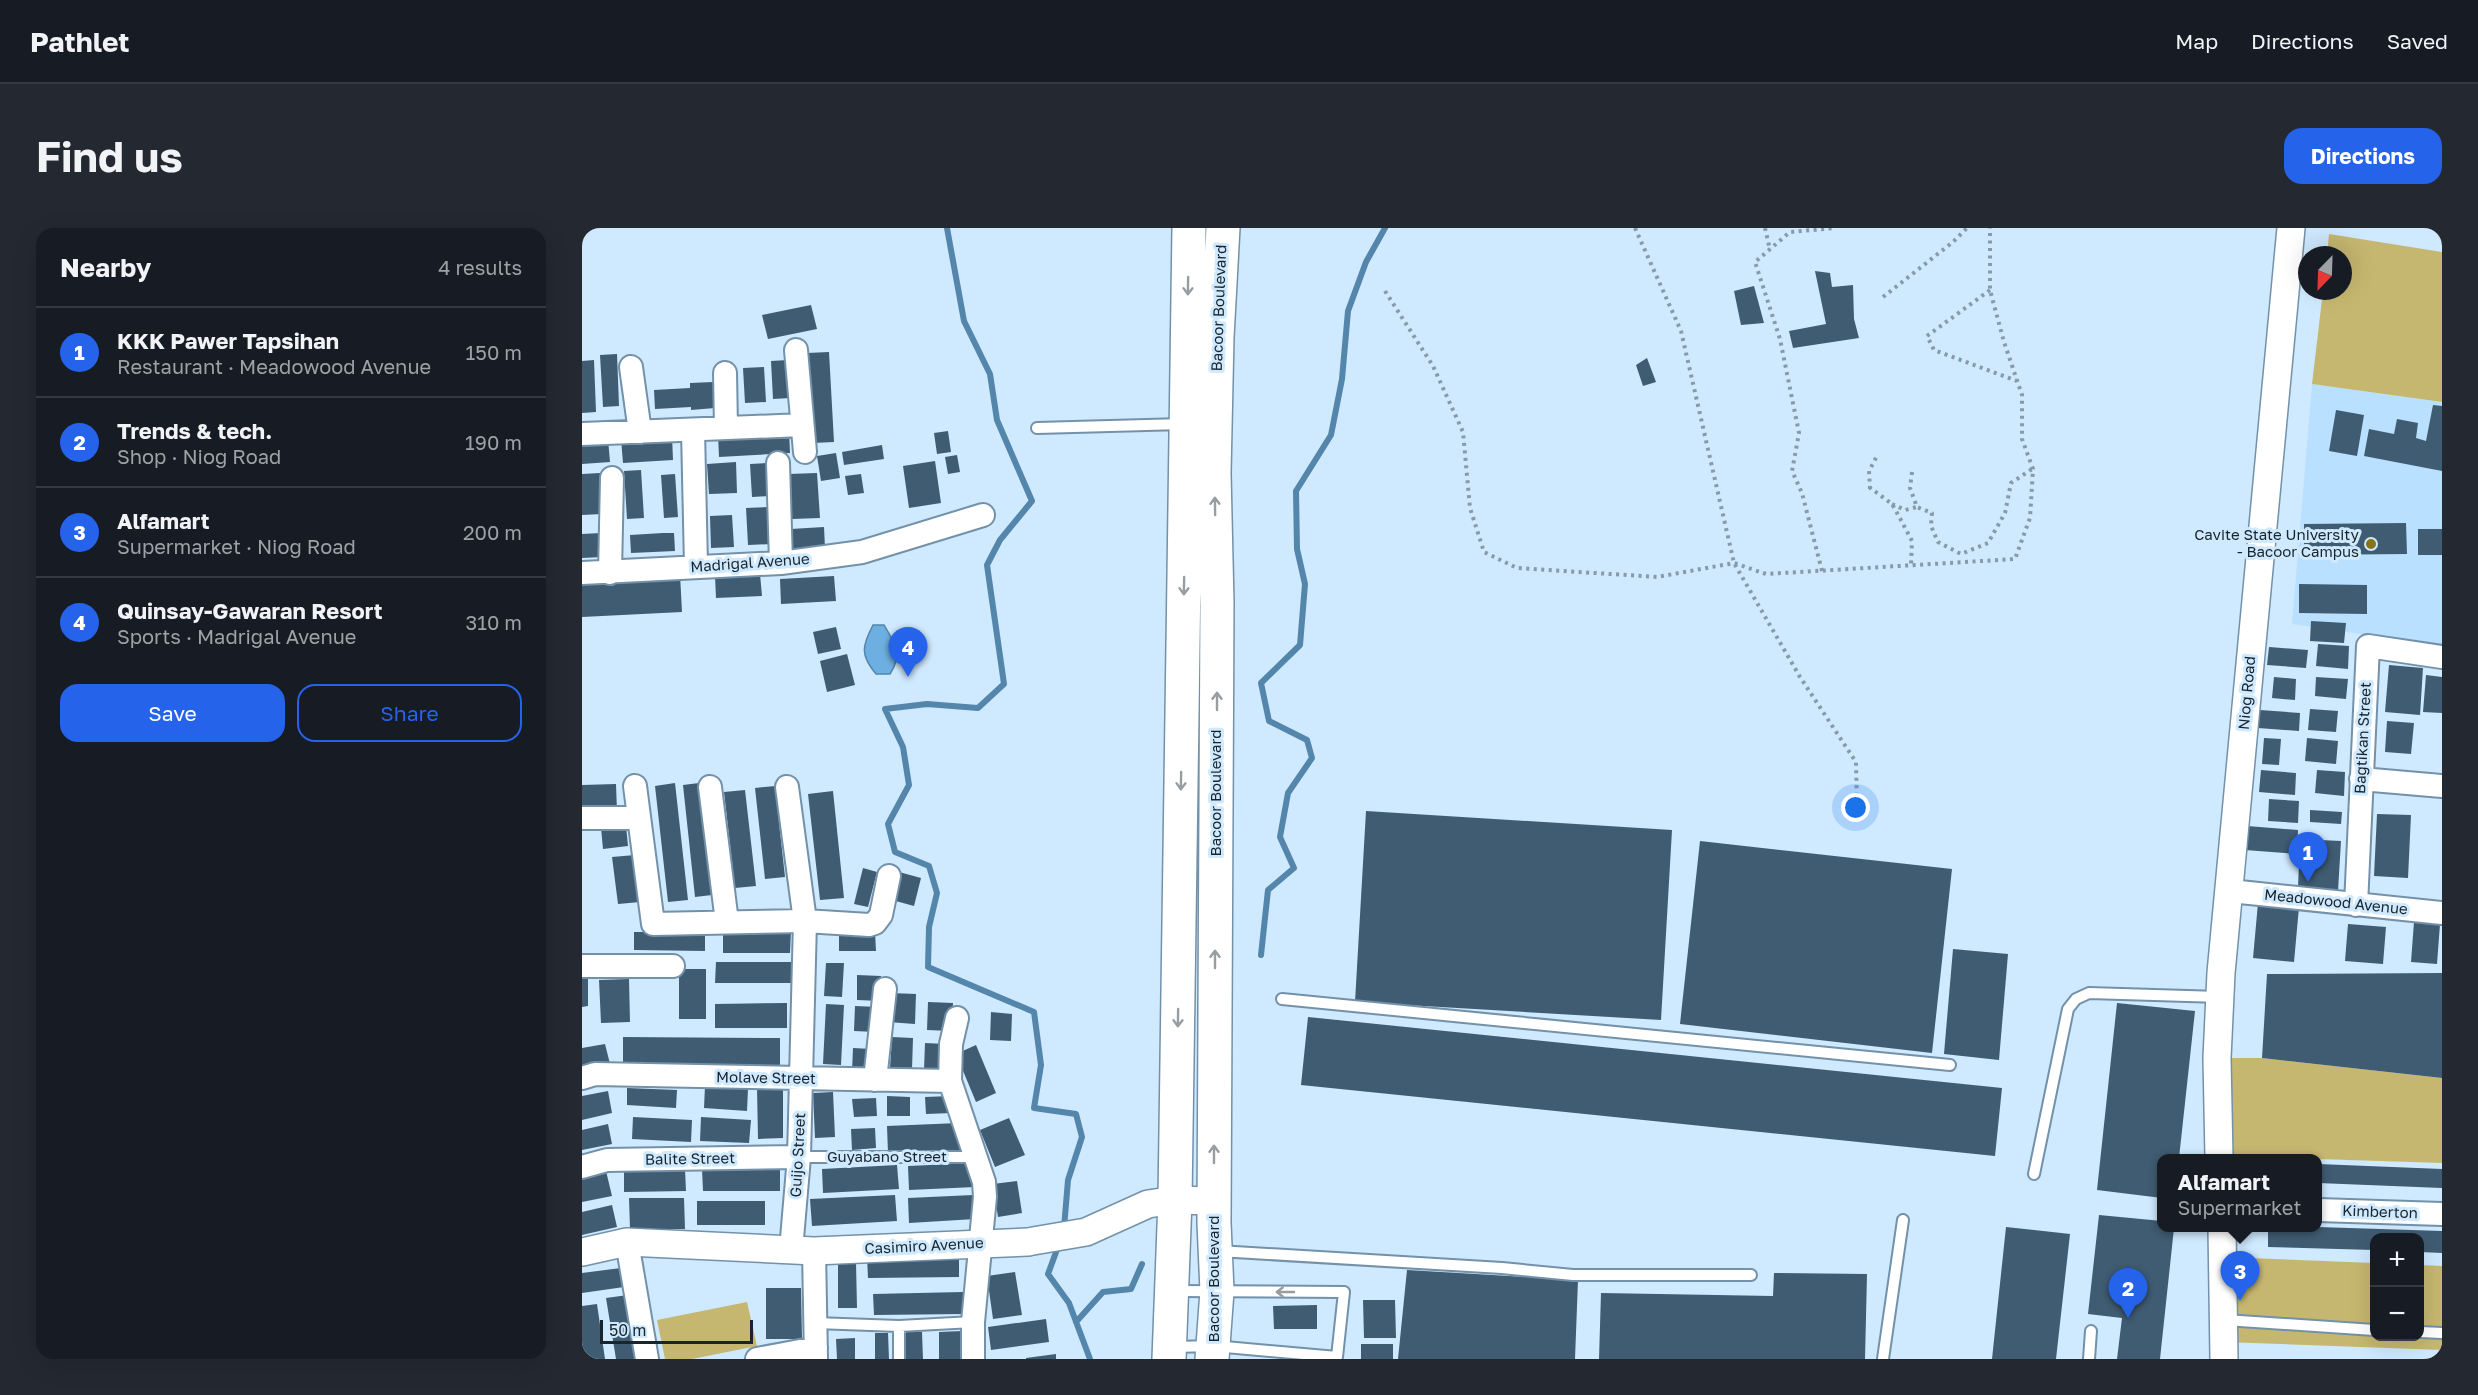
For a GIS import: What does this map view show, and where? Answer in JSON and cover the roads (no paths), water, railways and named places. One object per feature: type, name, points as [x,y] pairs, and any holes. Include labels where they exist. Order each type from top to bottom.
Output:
[{"type":"main road","name":"Bacoor Boulevard","points":[[1170,1353],[1175,1200],[1189,228]]},
{"type":"main road","name":"Bacoor Boulevard","points":[[1213,1353],[1217,1292],[1214,1201],[1217,634],[1214,473],[1217,337],[1223,228]]},
{"type":"street","name":"Niog Road","points":[[2219,1154],[2217,1058],[2220,997],[2291,228]]},
{"type":"street","points":[[796,350],[805,452]]},
{"type":"street","points":[[631,367],[640,432]]},
{"type":"street","points":[[725,373],[726,428]]},
{"type":"street","points":[[582,434],[802,425]]},
{"type":"street","points":[[693,430],[696,566]]},
{"type":"street","points":[[778,463],[781,563]]},
{"type":"street","points":[[610,573],[612,478]]},
{"type":"street","name":"Madrigal Avenue","points":[[582,573],[781,563],[862,552],[983,515]]},
{"type":"street","name":"Bagtikan Street","points":[[2356,905],[2368,646],[2442,657]]},
{"type":"street","points":[[2361,779],[2442,786]]},
{"type":"street","points":[[635,786],[653,924],[805,921],[874,923],[882,915],[889,876]]},
{"type":"street","points":[[710,787],[727,922]]},
{"type":"street","name":"Guijo Street","points":[[787,787],[805,921],[799,1157],[802,1251],[815,1323],[816,1354]]},
{"type":"street","points":[[582,818],[639,818]]},
{"type":"street","name":"Meadowood Avenue","points":[[2230,891],[2442,913]]},
{"type":"street","points":[[582,966],[673,966]]},
{"type":"street","points":[[875,1080],[885,989]]},
{"type":"street","points":[[957,1018],[951,1044],[950,1081],[984,1182],[985,1197],[973,1322],[973,1359]]},
{"type":"street","name":"Molave Street","points":[[582,1077],[595,1074],[950,1081]]},
{"type":"street","name":"Balite Street","points":[[582,1167],[607,1160],[799,1157]]},
{"type":"street","name":"Casimiro Avenue","points":[[582,1252],[627,1242],[802,1251],[1030,1242],[1086,1232],[1148,1204],[1175,1200],[1214,1201]]},
{"type":"street","name":"Kimberton","points":[[2322,1210],[2442,1214]]},
{"type":"street","points":[[2222,1232],[2224,1359]]},
{"type":"street","points":[[627,1242],[647,1359]]},
{"type":"street","points":[[757,1359],[816,1354]]},
{"type":"lane","points":[[1037,428],[1186,424]]},
{"type":"lane","points":[[2034,1174],[2068,1009],[2076,999],[2090,993],[2220,997]]},
{"type":"lane","points":[[1282,999],[1950,1065]]},
{"type":"lane","name":"Guyabano Street","points":[[799,1157],[976,1157]]},
{"type":"lane","points":[[1883,1359],[1903,1220]]},
{"type":"lane","points":[[1215,1251],[1502,1268],[1573,1275],[1751,1275]]},
{"type":"lane","points":[[1170,1353],[1337,1357],[1344,1292],[1172,1291]]},
{"type":"lane","points":[[2223,1320],[2370,1330]]},
{"type":"lane","points":[[815,1323],[899,1326],[973,1322]]},
{"type":"lane","points":[[899,1326],[899,1359]]},
{"type":"lane","points":[[2089,1359],[2091,1331]]},
{"type":"lane","points":[[2424,1332],[2442,1333]]},
{"type":"waterway","points":[[947,228],[964,321],[990,374],[997,420],[1032,501],[1000,540],[987,565],[1004,684],[978,708],[927,704],[885,709],[903,747],[909,785],[888,824],[895,852],[929,866],[937,893],[929,927],[928,967],[1034,1012],[1041,1065],[1034,1108],[1076,1114],[1082,1137],[1068,1180],[1064,1228]]},
{"type":"waterway","points":[[1261,955],[1268,890],[1294,868],[1280,837],[1288,793],[1312,758],[1307,740],[1269,721],[1261,683],[1300,645],[1305,584],[1297,549],[1296,491],[1331,435],[1342,379],[1348,311],[1366,262],[1385,228]]},
{"type":"waterway","points":[[1059,1244],[1048,1274],[1069,1303],[1090,1359]]},
{"type":"waterway","points":[[1076,1322],[1103,1292],[1131,1289],[1142,1264]]},
{"type":"place","name":"Cavite State University - Bacoor Campus","points":[[2371,544]]},
{"type":"place","name":"Quinsay-Gawaran Resort","points":[[908,677]]},
{"type":"place","name":"KKK Pawer Tapsihan","points":[[2308,882]]},
{"type":"place","name":"Alfamart","points":[[2240,1301]]},
{"type":"place","name":"Trends & tech.","points":[[2128,1318]]}]
